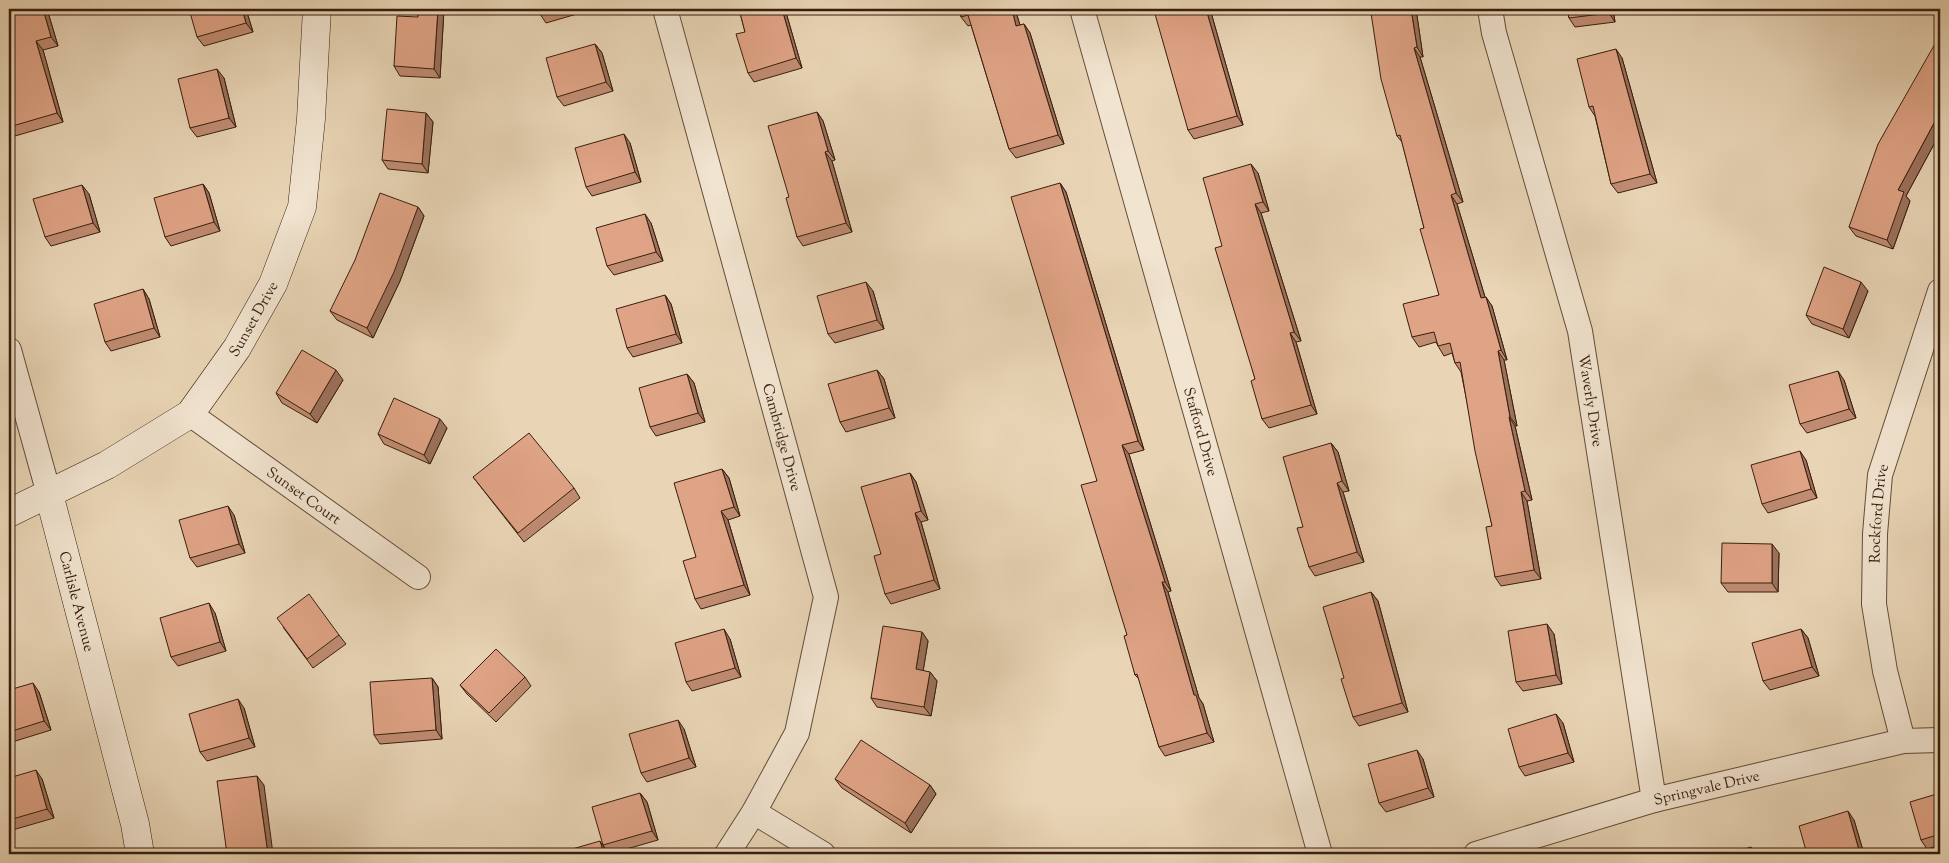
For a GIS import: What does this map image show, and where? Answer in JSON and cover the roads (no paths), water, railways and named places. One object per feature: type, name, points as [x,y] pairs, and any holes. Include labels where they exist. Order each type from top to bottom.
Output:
[{"type":"street","name":"Sunset Drive","points":[[9,513],[107,465],[190,414],[237,348],[272,284],[302,207],[311,119],[317,9]]},
{"type":"street","name":"Cambridge Drive","points":[[665,9],[826,597],[797,733],[754,812],[727,854]]},
{"type":"street","name":"Stafford Drive","points":[[1082,9],[1320,854]]},
{"type":"street","name":"Waverly Drive","points":[[1490,9],[1494,33],[1580,331],[1654,800]]},
{"type":"street","name":"Rockford Drive","points":[[1903,741],[1885,671],[1874,604],[1875,534],[1880,475],[1940,291]]},
{"type":"street","name":"Carlisle Avenue","points":[[9,350],[135,824],[140,854]]},
{"type":"street","name":"Sunset Court","points":[[190,414],[418,578]]},
{"type":"street","name":"Springvale Drive","points":[[1476,854],[1654,800],[1903,741],[1940,740]]},
{"type":"street","points":[[754,812],[824,854]]}]
